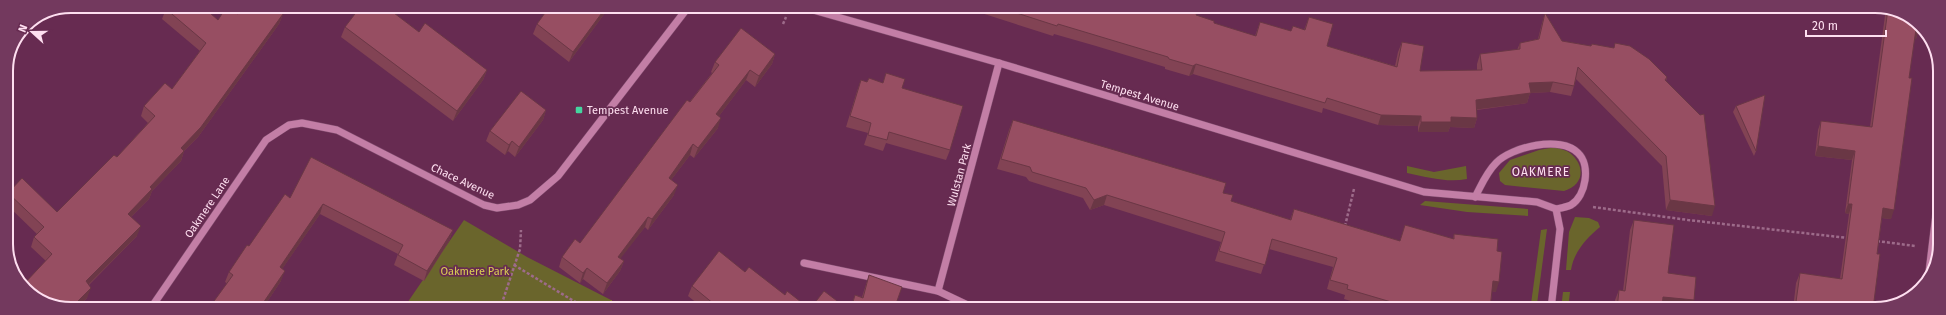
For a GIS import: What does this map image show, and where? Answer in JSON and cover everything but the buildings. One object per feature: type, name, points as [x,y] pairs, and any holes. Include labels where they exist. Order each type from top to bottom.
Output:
[{"type":"street","name":"Chace Avenue","points":[[289,125],[302,123],[337,130],[484,205],[497,208],[518,205],[530,200],[558,176],[684,13]]},
{"type":"street","name":"Tempest Avenue","points":[[824,13],[999,63],[1359,174],[1424,192],[1475,198],[1537,202],[1556,209]]},
{"type":"street","name":"Wulstan Park","points":[[938,291],[999,63]]},
{"type":"street","name":"Oakmere Lane","points":[[155,302],[266,140],[289,125]]},
{"type":"street","points":[[1475,198],[1486,176],[1496,162],[1521,150],[1548,142],[1564,145],[1578,152],[1584,162],[1586,172],[1583,190],[1572,204],[1556,209],[1560,229],[1552,302]]},
{"type":"street","points":[[1930,261],[1933,240]]},
{"type":"street","points":[[804,263],[938,291],[961,302]]},
{"type":"path","points":[[1344,229],[1359,174]]},
{"type":"path","points":[[1572,204],[1688,220],[1854,238]]},
{"type":"path","points":[[502,302],[520,249],[521,230]]},
{"type":"path","points":[[1869,240],[1932,248]]},
{"type":"path","points":[[514,265],[575,302]]},
{"type":"green space","points":[[1556,147],[1570,153],[1579,164],[1579,180],[1571,188],[1564,191],[1505,185],[1500,181],[1499,173],[1510,160],[1539,150]]},
{"type":"green space","points":[[1407,166],[1434,172],[1466,166],[1467,179],[1444,180],[1430,178],[1407,173]]},
{"type":"green space","points":[[1425,201],[1528,209],[1528,216],[1467,212],[1420,205]]},
{"type":"green space","points":[[1575,217],[1589,218],[1598,222],[1600,227],[1586,240],[1578,251],[1571,270],[1566,270],[1569,232]]},
{"type":"green space","name":"Oakmere Park","points":[[464,220],[527,257],[614,302],[408,302]]},
{"type":"green space","points":[[1547,229],[1537,302],[1531,302],[1541,230]]},
{"type":"green space","points":[[1563,292],[1570,292],[1569,302],[1562,302]]},
{"type":"place","name":"Tempest Avenue","points":[[579,110]]},
{"type":"district","name":"OAKMERE","points":[[1541,172]]}]
